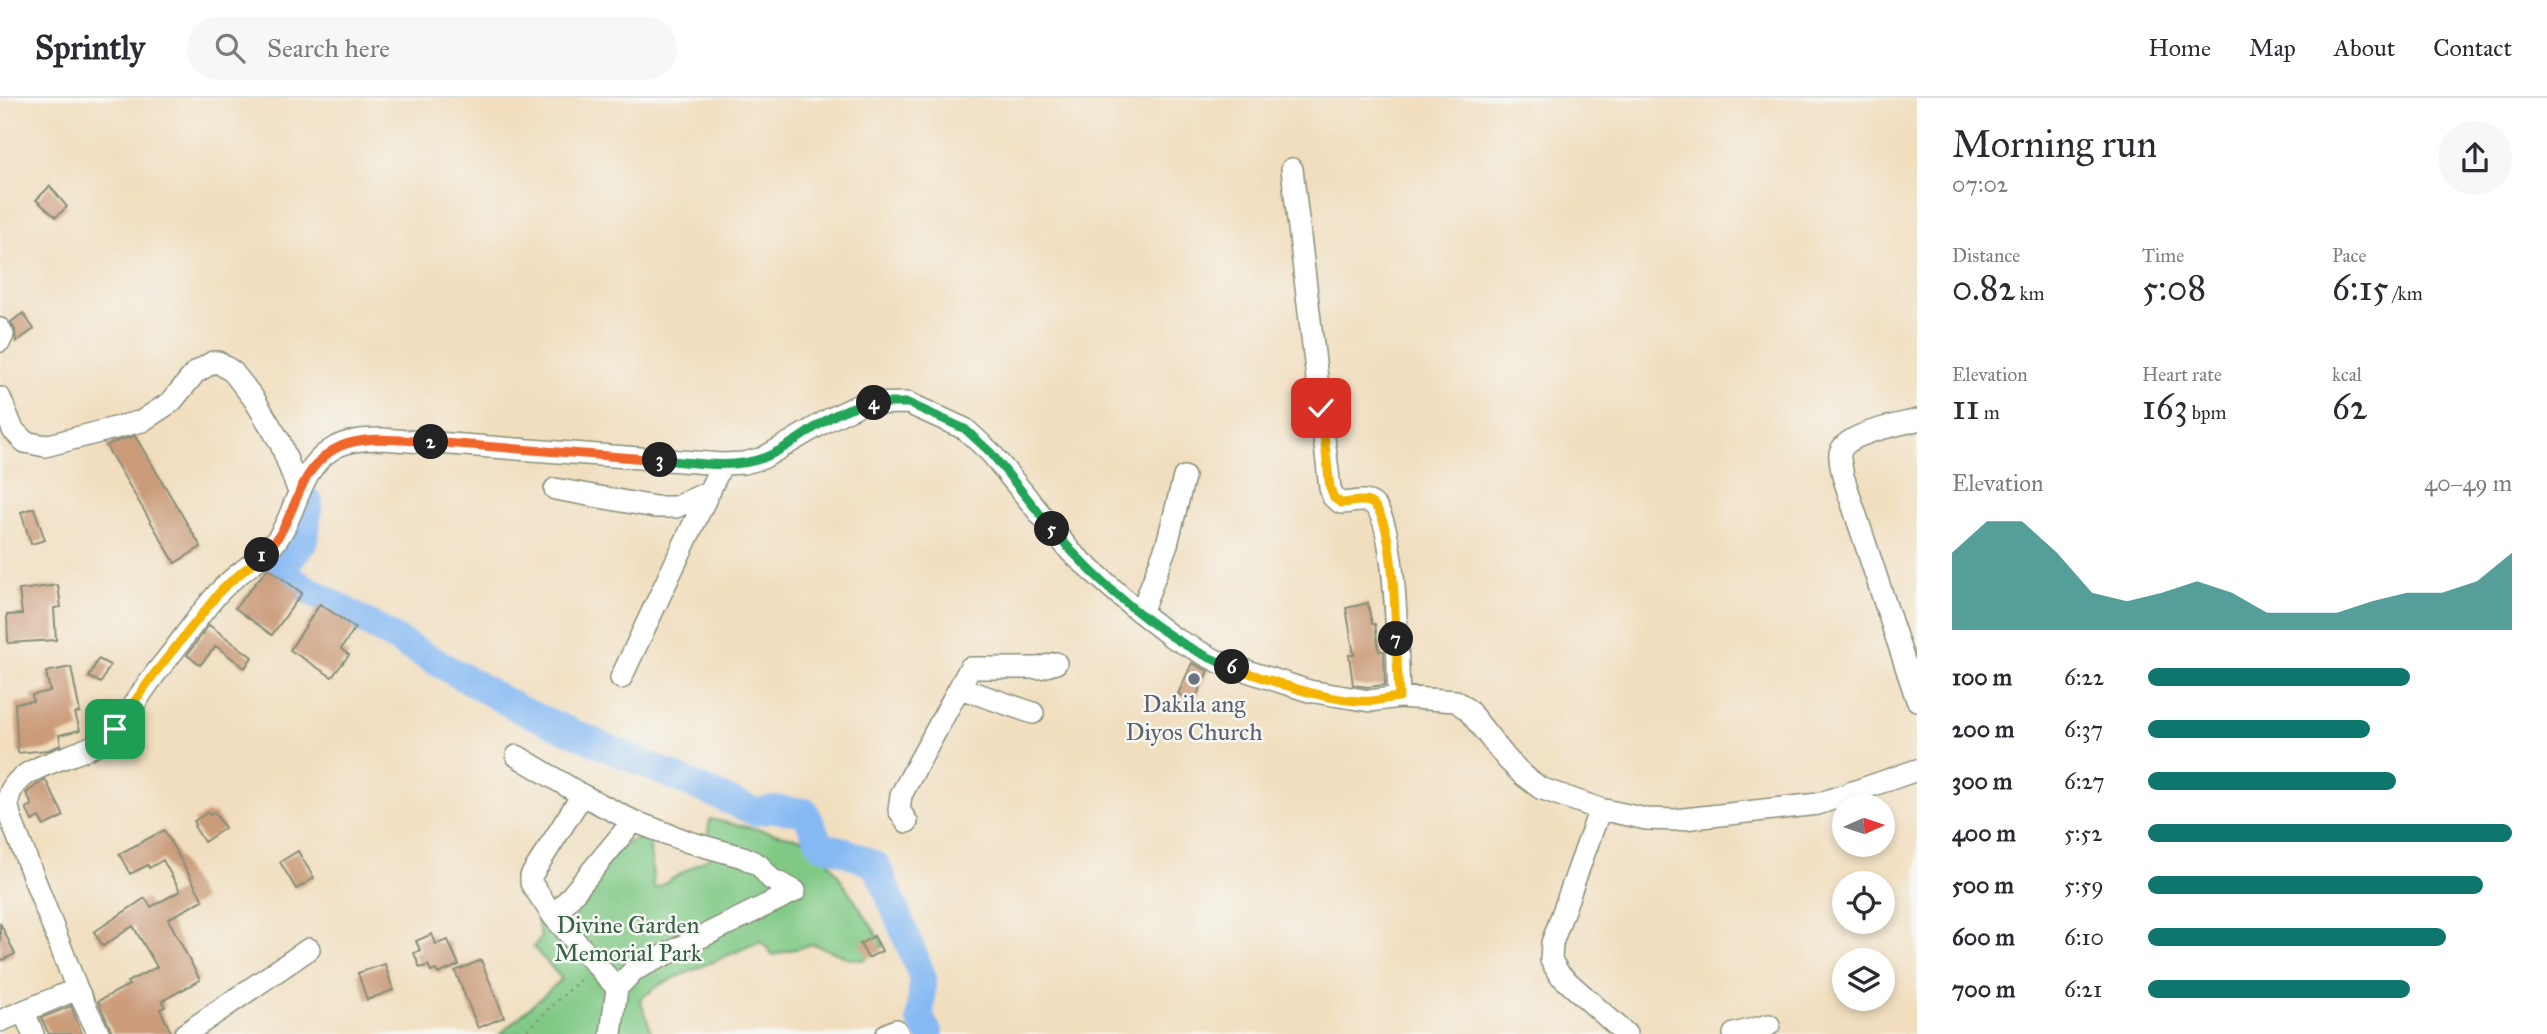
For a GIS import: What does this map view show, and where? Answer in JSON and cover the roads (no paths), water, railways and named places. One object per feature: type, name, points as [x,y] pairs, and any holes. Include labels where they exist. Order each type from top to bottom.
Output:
[{"type":"street","points":[[1292,169],[1330,488],[1334,498],[1341,503],[1367,501],[1372,504],[1384,529],[1391,554],[1399,697]]},
{"type":"street","points":[[0,329],[3,335],[0,341]]},
{"type":"street","points":[[0,398],[13,430],[25,442],[45,446],[142,421],[171,402],[195,373],[213,362],[218,362],[233,372],[254,399],[280,442],[299,492]]},
{"type":"street","points":[[99,1034],[77,989],[4,797],[25,774],[102,741],[115,729],[154,674],[222,589],[279,538],[299,492],[316,463],[330,450],[364,439],[722,464],[744,463],[763,458],[828,419],[861,404],[908,403],[965,429],[991,453],[1071,552],[1172,637],[1219,662],[1270,680],[1342,698],[1370,701],[1399,697],[1456,701],[1468,710],[1506,758],[1540,788],[1600,810],[1646,819],[1675,820],[1818,804],[1917,770]]},
{"type":"street","points":[[1917,420],[1856,437],[1844,444],[1840,454],[1843,476],[1917,700]]},
{"type":"street","points":[[621,678],[722,464]]},
{"type":"street","points":[[1141,613],[1167,544],[1184,477]]},
{"type":"street","points":[[555,489],[655,507],[676,507],[696,495],[710,491]]},
{"type":"street","points":[[907,822],[899,810],[901,795],[970,668],[1039,668],[1056,663]]},
{"type":"street","points":[[966,690],[1033,713]]},
{"type":"street","points":[[517,756],[582,795],[633,821],[689,842],[743,857],[759,865],[771,879],[795,891],[634,970],[617,988],[611,1034]]},
{"type":"street","points":[[582,795],[531,876],[532,888],[617,988]]},
{"type":"street","points":[[1600,810],[1552,943],[1551,960],[1559,974],[1626,1034]]},
{"type":"street","points":[[554,917],[633,821]]},
{"type":"street","points":[[185,1034],[309,949]]},
{"type":"street","points":[[0,1021],[77,989]]},
{"type":"street","points":[[24,1012],[33,1034]]},
{"type":"street","points":[[1734,1034],[1769,1025]]},
{"type":"street","points":[[887,1034],[896,1030],[898,1034]]},
{"type":"waterway","points":[[309,502],[305,540],[279,573],[521,710],[755,812],[774,809],[805,812],[821,845],[844,851],[877,866],[923,978],[920,1019],[929,1034]]},
{"type":"place","name":"Dakila ang Diyos Church","points":[[1194,679]]},
{"type":"park label","name":"Divine Garden Memorial Park","points":[[628,939]]}]
